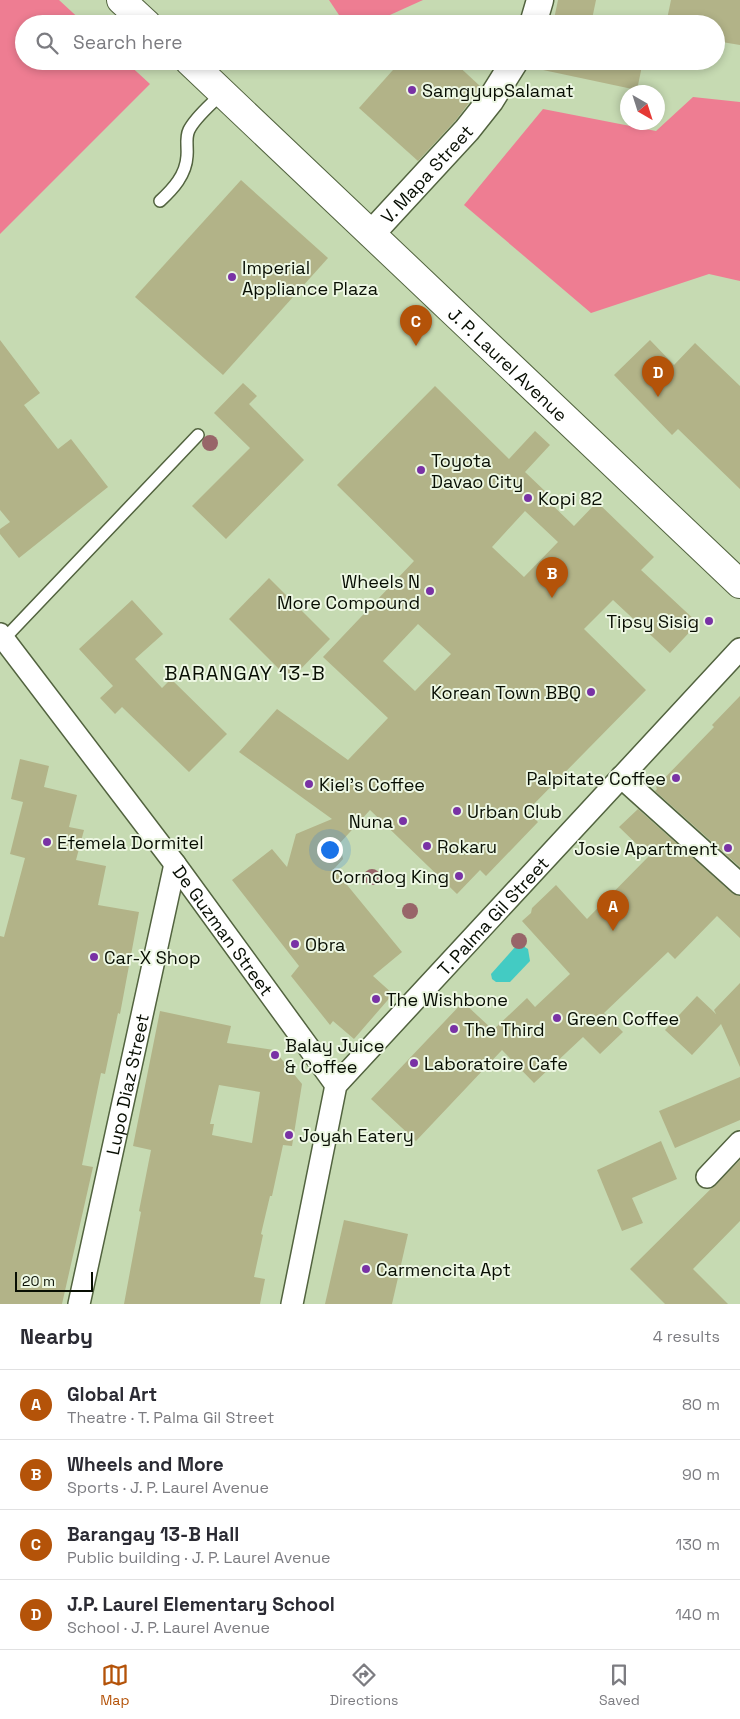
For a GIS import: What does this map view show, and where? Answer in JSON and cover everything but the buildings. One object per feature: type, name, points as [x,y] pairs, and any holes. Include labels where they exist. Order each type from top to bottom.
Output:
[{"type":"main road","points":[[121,0],[138,15]]},
{"type":"main road","name":"J. P. Laurel Avenue","points":[[199,70],[740,584]]},
{"type":"street","points":[[536,15],[540,0]]},
{"type":"street","name":"V. Mapa Street","points":[[371,234],[467,130],[490,101],[509,70]]},
{"type":"street","name":"De Guzman Street","points":[[1,644],[175,864],[336,1085]]},
{"type":"street","name":"T. Palma Gil Street","points":[[336,1085],[740,649]]},
{"type":"street","points":[[621,777],[740,884]]},
{"type":"street","name":"Lupo Diaz Street","points":[[79,1304],[175,864]]},
{"type":"street","points":[[292,1304],[336,1085]]},
{"type":"street","points":[[707,1177],[740,1142]]},
{"type":"lane","points":[[160,202],[180,178],[185,168],[187,157],[186,138],[190,129],[223,92]]},
{"type":"lane","points":[[1,644],[198,435]]},
{"type":"shaded area","points":[[0,0],[59,0],[75,15],[15,15],[15,70],[135,70],[150,84],[0,234]]},
{"type":"shaded area","points":[[329,0],[423,0],[390,15],[339,15]]},
{"type":"shaded area","points":[[693,97],[740,102],[740,281],[709,274],[591,313],[464,205],[543,109],[620,124],[620,130],[665,130],[665,123]]},
{"type":"water","points":[[523,946],[528,949],[530,961],[510,982],[496,982],[492,979],[491,974],[515,947]]},
{"type":"place","name":"SamgyupSalamat","points":[[412,90]]},
{"type":"place","name":"Imperial Appliance Plaza","points":[[232,277]]},
{"type":"place","name":"Barangay 13-B Hall","points":[[416,346]]},
{"type":"place","name":"J.P. Laurel Elementary School","points":[[658,397]]},
{"type":"place","name":"Toyota Davao City","points":[[421,470]]},
{"type":"place","name":"Kopi 82","points":[[528,498]]},
{"type":"place","name":"Wheels N More Compound","points":[[430,591]]},
{"type":"place","name":"Wheels and More","points":[[552,598]]},
{"type":"place","name":"Tipsy Sisig","points":[[709,621]]},
{"type":"place","name":"Korean Town BBQ","points":[[591,692]]},
{"type":"place","name":"Palpitate Coffee","points":[[676,778]]},
{"type":"place","name":"Kiel's Coffee","points":[[309,784]]},
{"type":"place","name":"Urban Club","points":[[457,811]]},
{"type":"place","name":"Nuna","points":[[403,821]]},
{"type":"place","name":"Efemela Dormitel","points":[[47,842]]},
{"type":"place","name":"Rokaru","points":[[427,846]]},
{"type":"place","name":"Josie Apartment","points":[[728,848]]},
{"type":"place","name":"Corndog King","points":[[459,876]]},
{"type":"place","name":"Global Art","points":[[613,931]]},
{"type":"place","name":"Obra","points":[[295,944]]},
{"type":"place","name":"Car-X Shop","points":[[94,957]]},
{"type":"place","name":"The Wishbone","points":[[376,999]]},
{"type":"place","name":"Green Coffee","points":[[557,1018]]},
{"type":"place","name":"The Third","points":[[454,1029]]},
{"type":"place","name":"Balay Juice & Coffee","points":[[275,1055]]},
{"type":"place","name":"Laboratoire Cafe","points":[[414,1063]]},
{"type":"place","name":"Joyah Eatery","points":[[289,1135]]},
{"type":"place","name":"Carmencita Apt","points":[[366,1269]]},
{"type":"district","name":"BARANGAY 13-B","points":[[245,673]]}]
